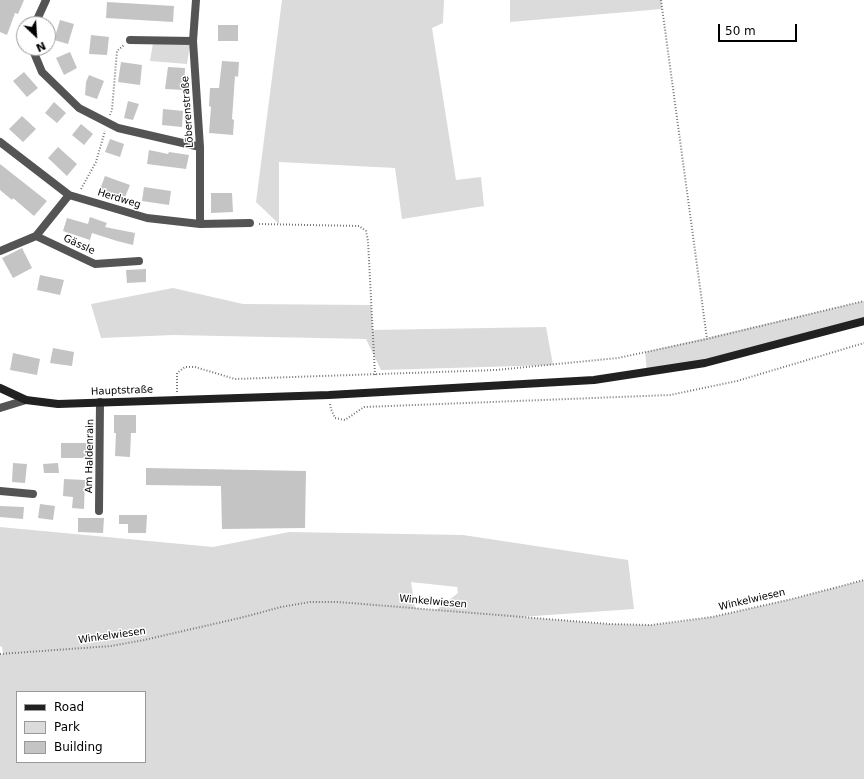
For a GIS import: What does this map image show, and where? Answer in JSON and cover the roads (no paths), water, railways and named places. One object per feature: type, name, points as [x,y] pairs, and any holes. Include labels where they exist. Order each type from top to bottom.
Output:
[{"type":"main road","name":"Hauptstraße","points":[[0,388],[26,400],[58,404],[248,398],[594,380],[705,363],[864,321]]},
{"type":"street","points":[[39,16],[46,0]]},
{"type":"street","name":"Löberenstraße","points":[[196,0],[193,41],[200,147],[200,224]]},
{"type":"street","points":[[130,40],[193,41]]},
{"type":"street","points":[[35,56],[42,72],[79,108],[118,128],[200,147]]},
{"type":"street","name":"Herdweg","points":[[0,142],[69,195],[148,218],[200,224],[250,224]]},
{"type":"street","points":[[0,251],[36,236],[69,195]]},
{"type":"street","name":"Gässle","points":[[36,236],[95,264],[139,261]]},
{"type":"street","points":[[0,408],[26,400]]},
{"type":"street","name":"Am Haldenrain","points":[[99,511],[100,402]]},
{"type":"street","points":[[0,491],[33,494]]}]
